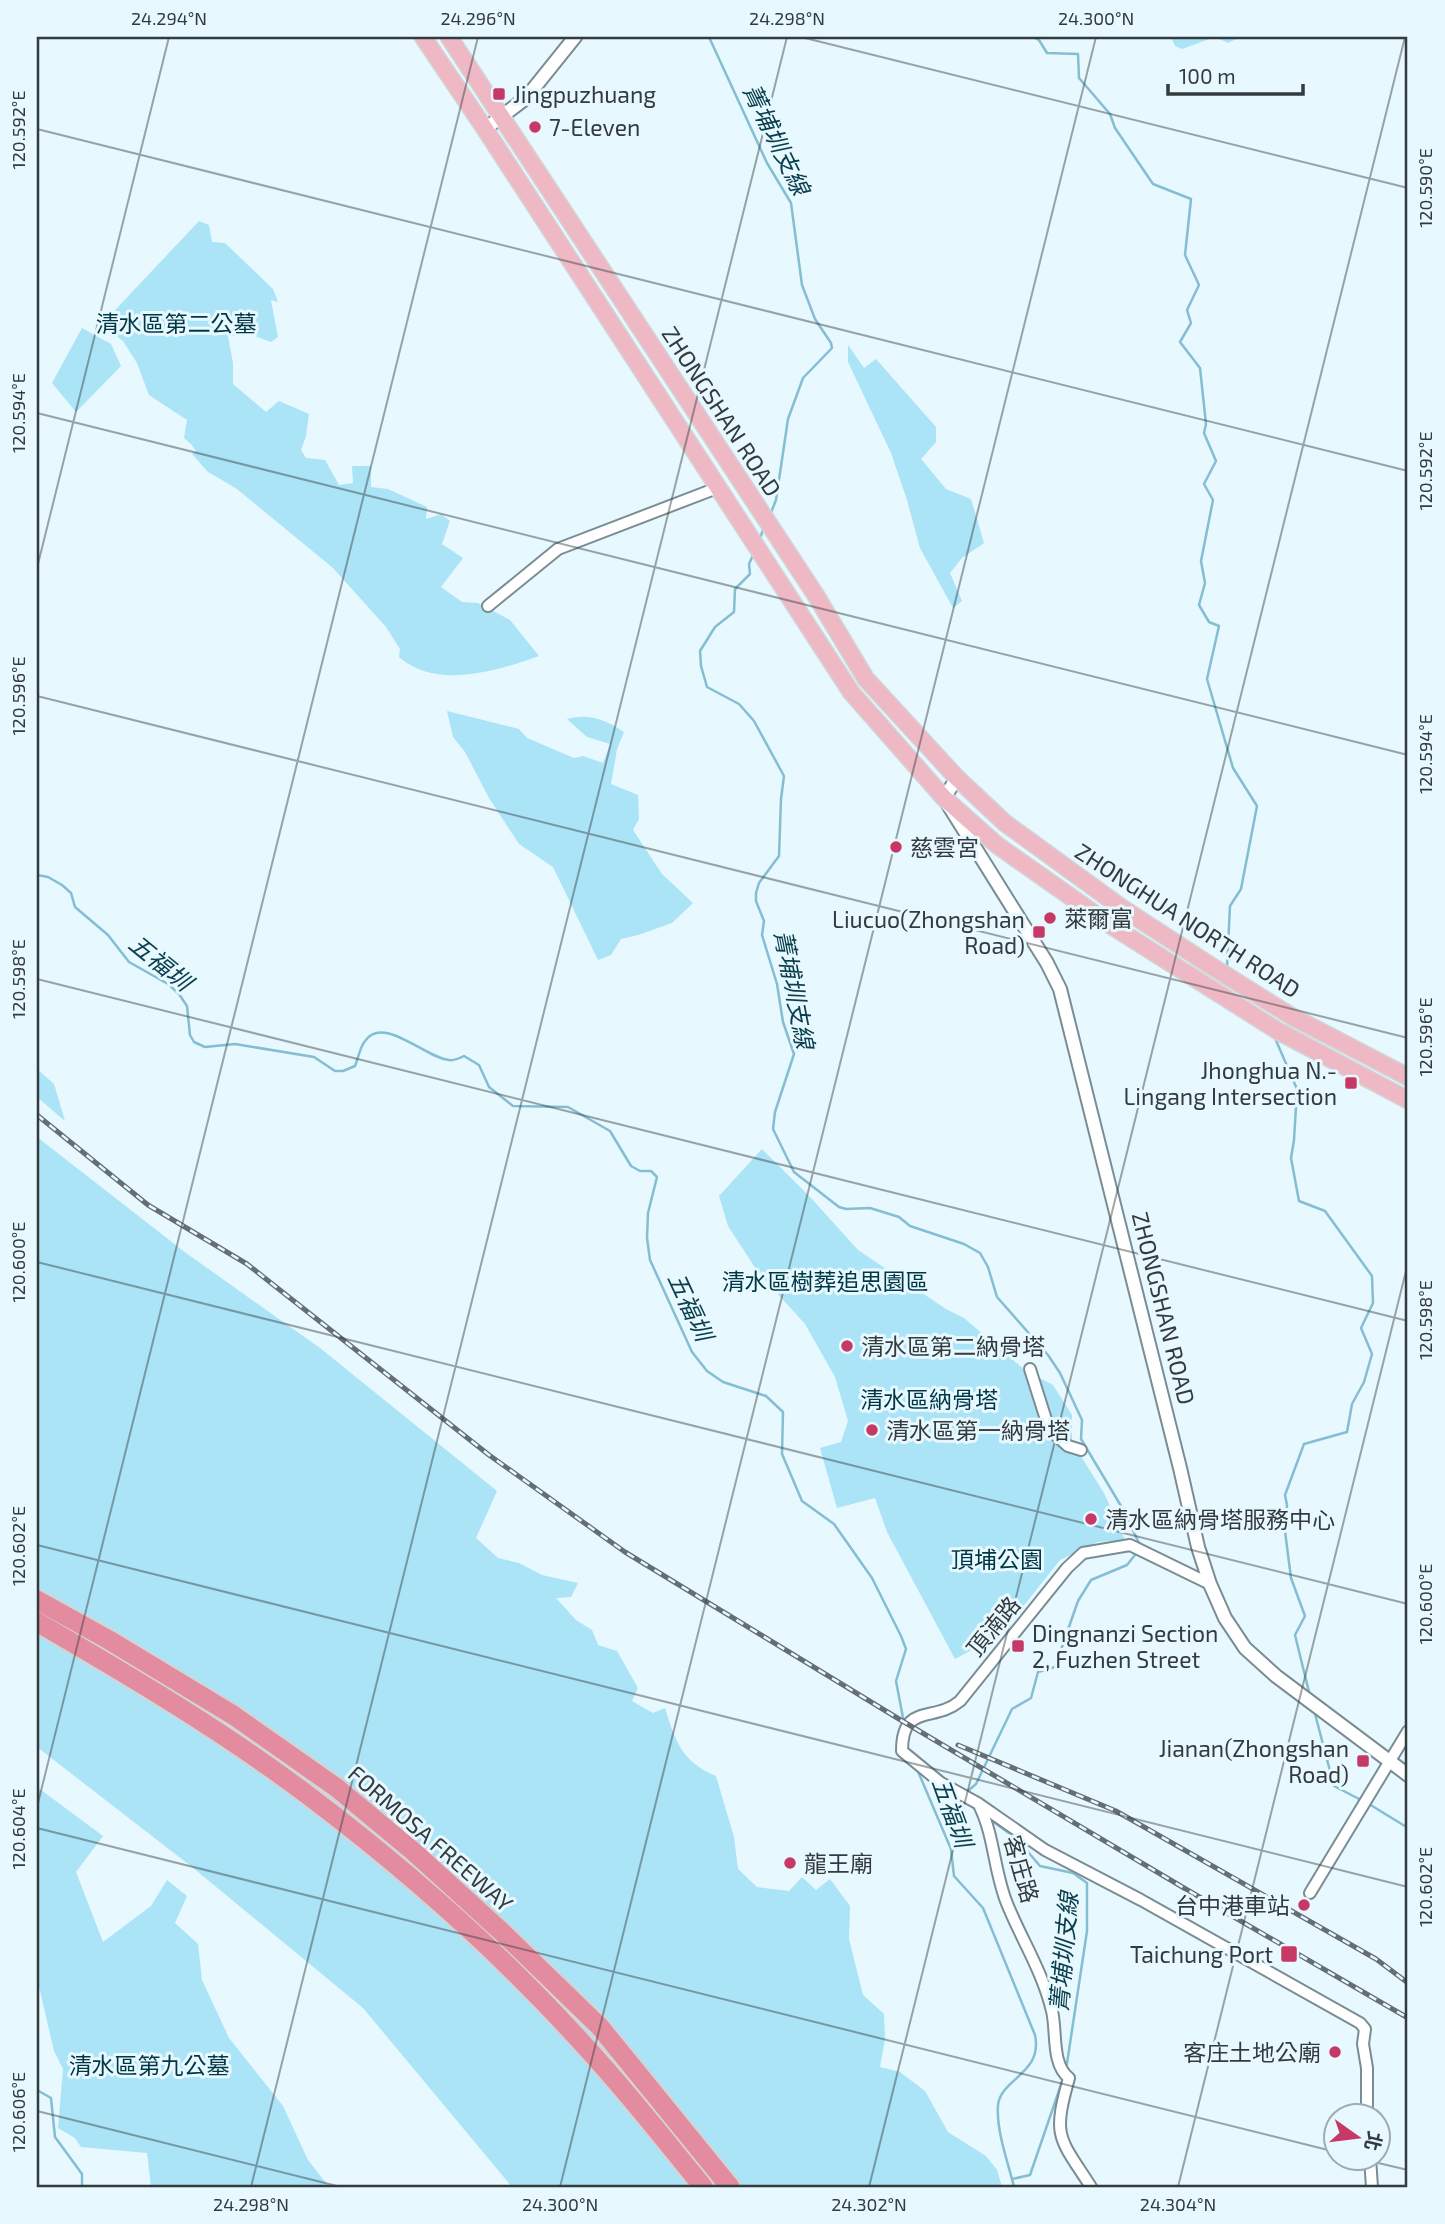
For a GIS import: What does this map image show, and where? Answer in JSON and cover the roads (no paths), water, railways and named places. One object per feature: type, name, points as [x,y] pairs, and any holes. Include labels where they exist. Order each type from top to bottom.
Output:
[{"type":"highway","name":"FORMOSA FREEWAY","points":[[37,1600],[233,1715],[337,1788],[414,1852],[600,2027],[730,2187]]},
{"type":"highway","name":"FORMOSA FREEWAY","points":[[37,1622],[165,1697],[308,1795],[398,1867],[484,1944],[573,2032],[703,2187]]},
{"type":"main road","name":"ZHONGSHAN ROAD","points":[[423,37],[851,692],[944,798]]},
{"type":"main road","name":"ZHONGSHAN ROAD","points":[[449,37],[815,594],[866,679],[957,778]]},
{"type":"main road","name":"ZHONGHUA NORTH ROAD","points":[[957,778],[1005,823],[1122,908],[1291,1016],[1407,1075]]},
{"type":"main road","name":"ZHONGHUA NORTH ROAD","points":[[944,798],[997,845],[1115,928],[1278,1031],[1408,1100]]},
{"type":"street","points":[[485,129],[526,98],[575,37]]},
{"type":"street","points":[[488,606],[558,549],[717,488]]},
{"type":"street","points":[[944,798],[957,778]]},
{"type":"street","name":"ZHONGSHAN ROAD","points":[[944,798],[1042,954],[1060,989],[1181,1468],[1198,1547],[1225,1618],[1245,1648],[1276,1676],[1408,1775]]},
{"type":"street","points":[[1030,1369],[1049,1429],[1068,1446],[1080,1450]]},
{"type":"street","name":"頂湳路","points":[[979,1804],[941,1783],[902,1751],[902,1737],[909,1721],[960,1701],[1067,1568],[1083,1553],[1130,1545],[1210,1584]]},
{"type":"street","points":[[1310,1893],[1408,1731]]},
{"type":"street","points":[[979,1804],[1045,1850],[1141,1900],[1360,2023],[1365,2029],[1363,2045],[1367,2068],[1367,2102]]},
{"type":"street","name":"客庄路","points":[[979,1804],[988,1823],[995,1868],[1007,1906],[1041,1973],[1052,2011],[1058,2061],[1069,2078],[1059,2114],[1060,2138],[1091,2187]]},
{"type":"waterway","name":"菁埔圳支線","points":[[709,37],[767,163],[791,203],[802,285],[815,319],[832,348],[803,378],[788,419],[776,500],[770,515]]},
{"type":"waterway","points":[[1033,37],[1039,40],[1047,53],[1078,54],[1079,78],[1110,114],[1115,128],[1153,184],[1191,199],[1185,255],[1199,285],[1187,310],[1191,323],[1180,342],[1200,368],[1206,424],[1204,433],[1216,461],[1204,484],[1213,500],[1201,561],[1205,583],[1199,605],[1209,622],[1219,626],[1207,679],[1233,768],[1257,806],[1241,889],[1230,906],[1227,967]]},
{"type":"waterway","name":"菁埔圳支線","points":[[759,541],[764,527]]},
{"type":"waterway","name":"菁埔圳支線","points":[[754,553],[749,564],[750,574],[735,589],[734,612],[715,627],[700,651],[707,687],[739,704],[754,721],[784,776],[779,856],[759,883],[756,893],[756,901],[764,921],[762,935],[777,984],[783,1022],[794,1054],[775,1112],[773,1129],[794,1172],[839,1207],[870,1208],[899,1217],[910,1226],[964,1244],[980,1253],[988,1267],[997,1297],[1048,1355],[1060,1373],[1082,1420],[1081,1439],[1121,1506],[1140,1545]]},
{"type":"waterway","name":"五福圳","points":[[37,875],[48,877],[62,885],[71,893],[75,907],[108,935],[129,962],[168,984],[179,994],[187,1006],[190,1035],[194,1042],[205,1047],[235,1044],[314,1057],[335,1071],[343,1071],[355,1066],[363,1044],[373,1034],[383,1032],[394,1035],[440,1058],[452,1060],[464,1056],[479,1065],[489,1087],[513,1106],[568,1107],[610,1131],[631,1166],[640,1171],[651,1171],[657,1177],[648,1213],[650,1260],[692,1352],[707,1371],[723,1382],[766,1396],[783,1412],[782,1454],[802,1501],[834,1524],[872,1578],[901,1636],[906,1649],[896,1681],[904,1723]]},
{"type":"waterway","points":[[1275,1038],[1297,1089],[1291,1158],[1299,1201],[1325,1211],[1372,1276],[1373,1303],[1361,1328],[1372,1354],[1364,1382],[1352,1404],[1347,1432],[1304,1444],[1285,1495],[1285,1531],[1291,1578],[1305,1616],[1295,1635],[1310,1696]]},
{"type":"waterway","name":"菁埔圳支線","points":[[970,1794],[969,1790],[976,1784],[1012,1709],[1031,1698],[1038,1672],[1055,1667],[1078,1601],[1091,1580],[1127,1565],[1138,1551]]},
{"type":"waterway","points":[[1314,1710],[1334,1786],[1363,1801]]},
{"type":"waterway","name":"五福圳","points":[[917,1769],[951,1849],[954,1876],[983,1908],[1035,2035],[1033,2059],[1006,2088],[998,2105],[1001,2136],[1014,2187]]},
{"type":"waterway","points":[[1369,1804],[1408,1828]]},
{"type":"waterway","name":"菁埔圳支線","points":[[991,1820],[1017,1839],[1040,1866],[1073,1873],[1087,1883],[1087,1931],[1066,2070]]},
{"type":"waterway","name":"菁埔圳支線","points":[[1012,2179],[1030,2175],[1064,2076]]},
{"type":"waterway","points":[[37,2090],[51,2098],[55,2137],[82,2174],[82,2187]]},
{"type":"railway","points":[[37,1115],[148,1205],[247,1264],[489,1455],[625,1552],[899,1719],[1408,2018]]},
{"type":"railway","points":[[958,1745],[1116,1811],[1376,1959],[1408,1983]]},
{"type":"place","name":"Jingpuzhuang","points":[[499,94]]},
{"type":"place","name":"7-Eleven","points":[[535,127]]},
{"type":"place","name":"慈雲宮","points":[[896,847]]},
{"type":"place","name":"萊爾富","points":[[1050,918]]},
{"type":"place","name":"Liucuo(Zhongshan Road)","points":[[1039,932]]},
{"type":"place","name":"Jhonghua N.- Lingang Intersection","points":[[1351,1083]]},
{"type":"place","name":"清水區第二納骨塔","points":[[847,1346]]},
{"type":"place","name":"清水區第一納骨塔","points":[[872,1430]]},
{"type":"place","name":"清水區納骨塔服務中心","points":[[1091,1519]]},
{"type":"place","name":"Dingnanzi Section 2, Fuzhen Street","points":[[1018,1646]]},
{"type":"place","name":"Jianan(Zhongshan Road)","points":[[1363,1761]]},
{"type":"place","name":"龍王廟","points":[[790,1863]]},
{"type":"place","name":"台中港車站","points":[[1304,1905]]},
{"type":"place","name":"Taichung Port","points":[[1289,1954]]},
{"type":"place","name":"客庄土地公廟","points":[[1335,2052]]},
{"type":"park label","name":"清水區第二公墓","points":[[176,323]]},
{"type":"park label","name":"清水區樹葬追思園區","points":[[825,1281]]},
{"type":"park label","name":"清水區納骨塔","points":[[929,1399]]},
{"type":"park label","name":"頂埔公園","points":[[997,1559]]},
{"type":"park label","name":"清水區第九公墓","points":[[149,2065]]}]
